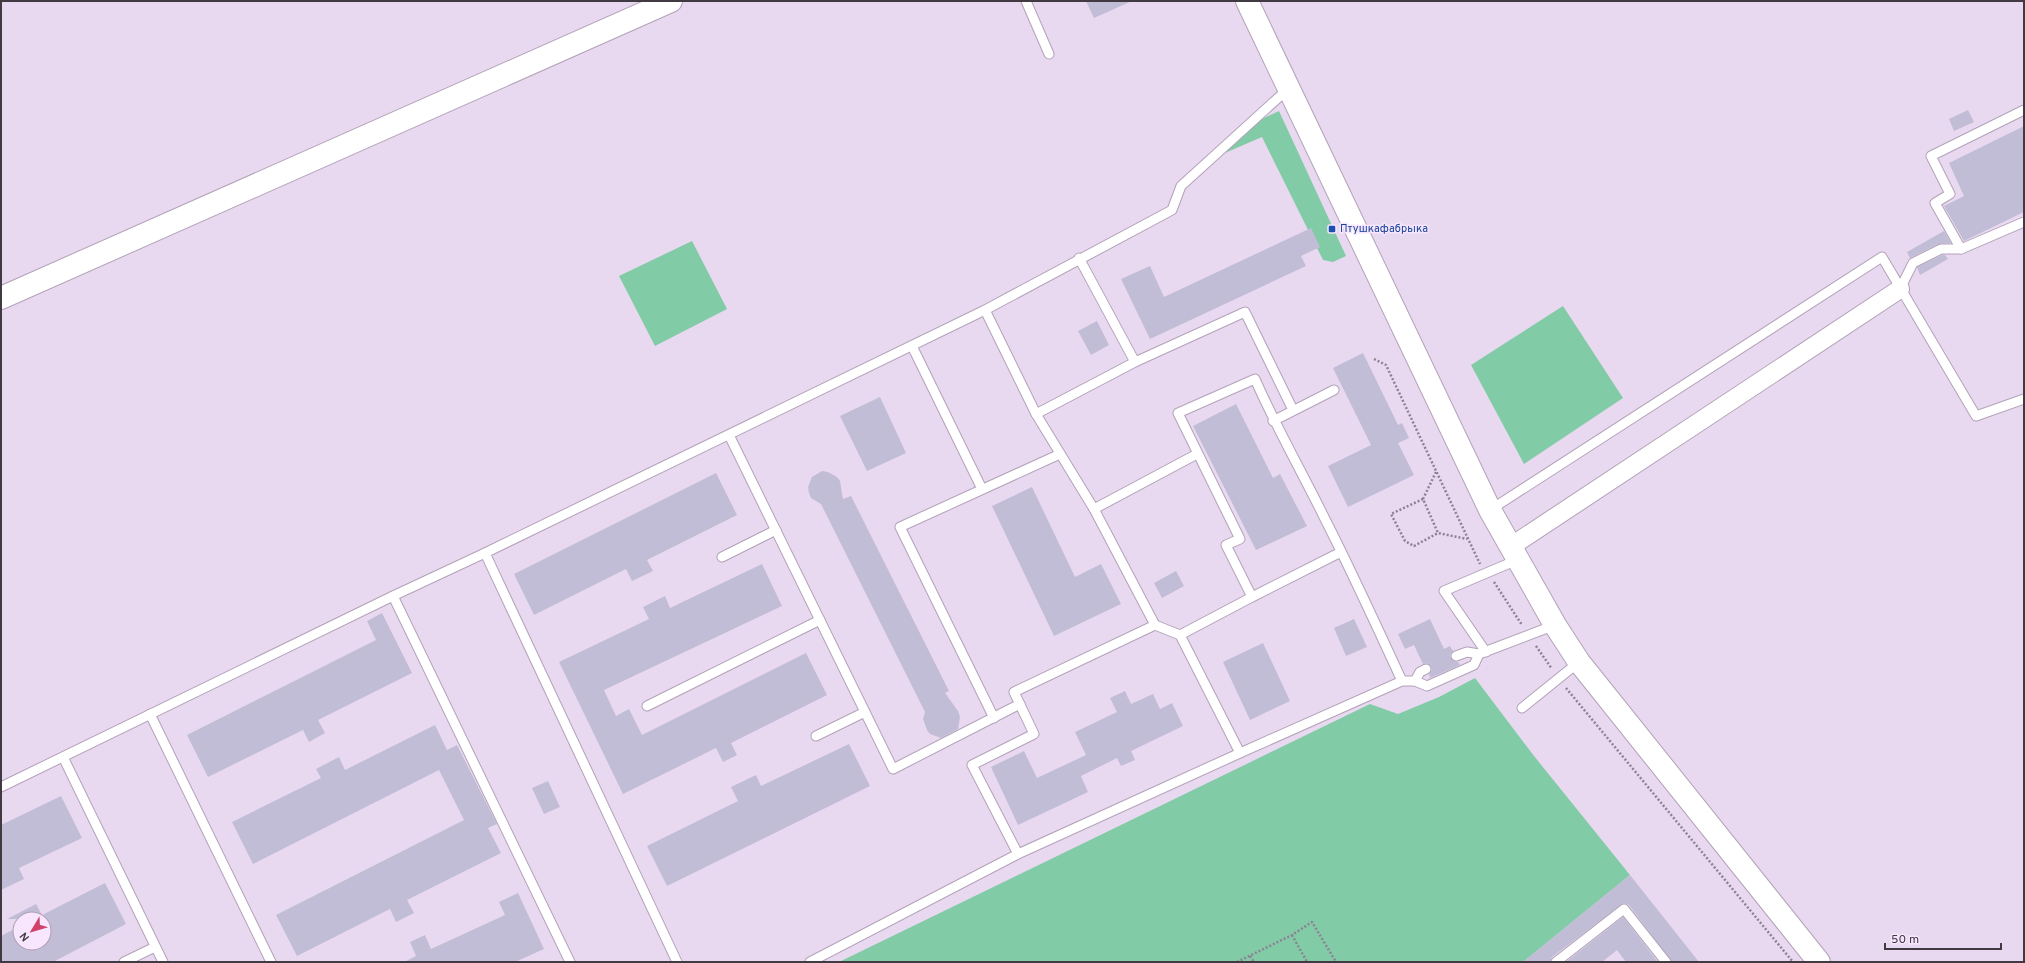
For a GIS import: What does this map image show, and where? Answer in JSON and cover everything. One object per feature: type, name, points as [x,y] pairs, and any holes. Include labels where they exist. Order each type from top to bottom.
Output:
[{"type":"main road","points":[[1,298],[671,1]]},
{"type":"main road","points":[[1247,1],[1290,87],[1490,510],[1513,554],[1554,624],[1579,662],[1819,962]]},
{"type":"street","points":[[1513,554],[1900,288]]},
{"type":"lane","points":[[1026,1],[1049,54]]},
{"type":"lane","points":[[1,787],[912,346],[985,310],[1079,258],[1172,210],[1181,186],[1290,87]]},
{"type":"lane","points":[[1961,249],[1935,203],[1950,194],[1931,156],[2024,110]]},
{"type":"lane","points":[[1900,288],[1913,263],[1941,249],[1961,249],[2024,222]]},
{"type":"lane","points":[[1490,510],[1882,257],[1976,416],[2024,399]]},
{"type":"lane","points":[[1079,258],[1135,362]]},
{"type":"lane","points":[[985,310],[1036,414],[1094,509],[1155,625],[1180,635],[1240,753]]},
{"type":"lane","points":[[1036,414],[1135,362],[1245,312],[1293,410]]},
{"type":"lane","points":[[912,346],[982,489]]},
{"type":"lane","points":[[1252,597],[1226,545],[1240,539],[1178,413],[1254,379],[1273,421],[1341,552],[1402,681]]},
{"type":"lane","points":[[1273,421],[1334,390]]},
{"type":"lane","points":[[729,435],[893,769],[1020,704]]},
{"type":"lane","points":[[994,718],[900,527],[1060,454]]},
{"type":"lane","points":[[1094,509],[1197,454]]},
{"type":"lane","points":[[722,557],[776,530]]},
{"type":"lane","points":[[1180,635],[1341,552]]},
{"type":"lane","points":[[485,553],[677,962]]},
{"type":"lane","points":[[1482,653],[1444,592],[1487,572],[1513,554]]},
{"type":"lane","points":[[393,596],[570,962]]},
{"type":"lane","points":[[647,706],[820,620]]},
{"type":"lane","points":[[1456,656],[1467,652],[1482,653],[1554,624]]},
{"type":"lane","points":[[1018,854],[972,765],[1034,734],[1014,692],[1155,625]]},
{"type":"lane","points":[[810,962],[1018,854],[1402,681],[1415,682],[1427,686],[1467,670],[1474,665],[1482,653]]},
{"type":"lane","points":[[1522,708],[1579,662]]},
{"type":"lane","points":[[1415,682],[1420,672],[1426,669]]},
{"type":"lane","points":[[816,736],[865,712]]},
{"type":"lane","points":[[150,714],[271,962]]},
{"type":"lane","points":[[63,757],[163,962]]},
{"type":"lane","points":[[1556,962],[1624,909],[1666,962]]},
{"type":"lane","points":[[124,962],[155,947]]},
{"type":"path","points":[[1374,359],[1386,365],[1478,562],[1487,572],[1528,634],[1559,678],[1793,962]]},
{"type":"path","points":[[1436,472],[1423,499],[1391,514],[1405,542],[1414,546],[1438,533],[1467,539]]},
{"type":"path","points":[[1423,499],[1438,533]]},
{"type":"path","points":[[1238,962],[1292,935],[1312,922],[1336,962]]},
{"type":"path","points":[[1292,935],[1307,962]]},
{"type":"path","points":[[1250,956],[1254,962]]},
{"type":"green space","points":[[1279,111],[1346,256],[1333,262],[1323,260],[1262,137],[1211,159],[1249,125]]},
{"type":"green space","points":[[692,241],[727,309],[655,346],[619,276]]},
{"type":"green space","points":[[1563,306],[1623,398],[1524,464],[1471,365]]},
{"type":"green space","points":[[1475,678],[1534,756],[1630,875],[1523,962],[839,962],[1370,704],[1398,714],[1439,697]]},
{"type":"building","points":[[1086,1],[1132,1],[1094,18]]},
{"type":"building","points":[[1968,110],[1974,122],[1954,131],[1949,119]]},
{"type":"building","points":[[2024,126],[2024,212],[1964,241],[1944,206],[1964,196],[1949,163]]},
{"type":"building","points":[[1311,228],[1320,247],[1301,256],[1306,266],[1150,339],[1121,279],[1150,266],[1164,297]]},
{"type":"building","points":[[1944,231],[1951,243],[1938,244],[1910,258],[1907,252]]},
{"type":"building","points":[[1945,255],[1948,259],[1920,275],[1917,267]]},
{"type":"building","points":[[1097,321],[1109,345],[1091,355],[1078,331]]},
{"type":"building","points":[[1363,353],[1398,425],[1402,423],[1409,438],[1398,443],[1414,475],[1348,507],[1328,466],[1371,445],[1333,368]]},
{"type":"building","points":[[880,397],[906,453],[867,471],[840,416]]},
{"type":"building","points":[[1236,404],[1273,478],[1280,474],[1307,526],[1256,550],[1193,426]]},
{"type":"building","points":[[822,471],[828,472],[837,477],[840,481],[843,499],[851,496],[949,691],[945,693],[958,711],[960,717],[958,729],[941,738],[930,734],[927,730],[923,719],[925,712],[821,504],[811,498],[808,487],[812,477]]},
{"type":"building","points":[[716,473],[737,515],[647,560],[653,571],[632,581],[626,569],[534,615],[514,574]]},
{"type":"building","points":[[1032,487],[1075,577],[1101,564],[1121,604],[1054,636],[992,506]]},
{"type":"building","points":[[762,564],[782,606],[604,690],[616,716],[629,709],[642,735],[806,653],[827,695],[731,743],[737,755],[723,762],[716,748],[623,794],[559,662],[649,619],[643,607],[665,596],[670,608]]},
{"type":"building","points":[[1176,571],[1184,586],[1162,598],[1154,583]]},
{"type":"building","points":[[382,613],[412,673],[318,720],[325,733],[309,742],[303,730],[208,777],[187,735],[376,640],[367,621]]},
{"type":"building","points":[[1354,619],[1367,647],[1346,656],[1334,628]]},
{"type":"building","points":[[1430,619],[1444,649],[1450,646],[1453,651],[1450,655],[1451,658],[1460,665],[1430,678],[1429,674],[1432,670],[1431,666],[1427,663],[1423,664],[1414,645],[1405,649],[1398,634]]},
{"type":"building","points":[[1263,643],[1290,701],[1250,720],[1223,662]]},
{"type":"building","points":[[1125,691],[1131,704],[1153,694],[1160,709],[1172,703],[1183,726],[1131,751],[1135,760],[1121,766],[1117,758],[1081,776],[1088,792],[1018,825],[991,767],[1024,751],[1037,778],[1086,755],[1075,732],[1117,712],[1110,698]]},
{"type":"building","points":[[435,725],[447,750],[457,745],[497,824],[488,828],[501,853],[407,900],[414,913],[396,922],[390,909],[297,956],[276,915],[464,820],[439,770],[253,864],[232,822],[321,778],[316,769],[339,757],[345,770]]},
{"type":"building","points":[[849,744],[870,786],[667,886],[647,846],[738,801],[731,787],[756,775],[761,786]]},
{"type":"building","points":[[548,781],[560,807],[544,814],[532,788]]},
{"type":"building","points":[[61,796],[82,838],[19,868],[24,879],[1,890],[1,825]]},
{"type":"building","points":[[1630,875],[1699,962],[1672,962],[1629,905],[1624,903],[1552,957],[1550,962],[1523,962]]},
{"type":"building","points":[[105,883],[126,924],[53,962],[1,962],[1,936],[12,930],[12,951],[52,951],[52,911],[50,911]]},
{"type":"building","points":[[518,893],[544,949],[515,962],[404,962],[416,956],[410,942],[425,935],[431,949],[505,915],[499,902]]},
{"type":"building","points":[[36,904],[40,911],[22,911]]},
{"type":"building","points":[[1623,917],[1658,962],[1626,962],[1617,950],[1602,962],[1566,962]]},
{"type":"place","name":"Птушкафабрыка","points":[[1332,229]]}]
